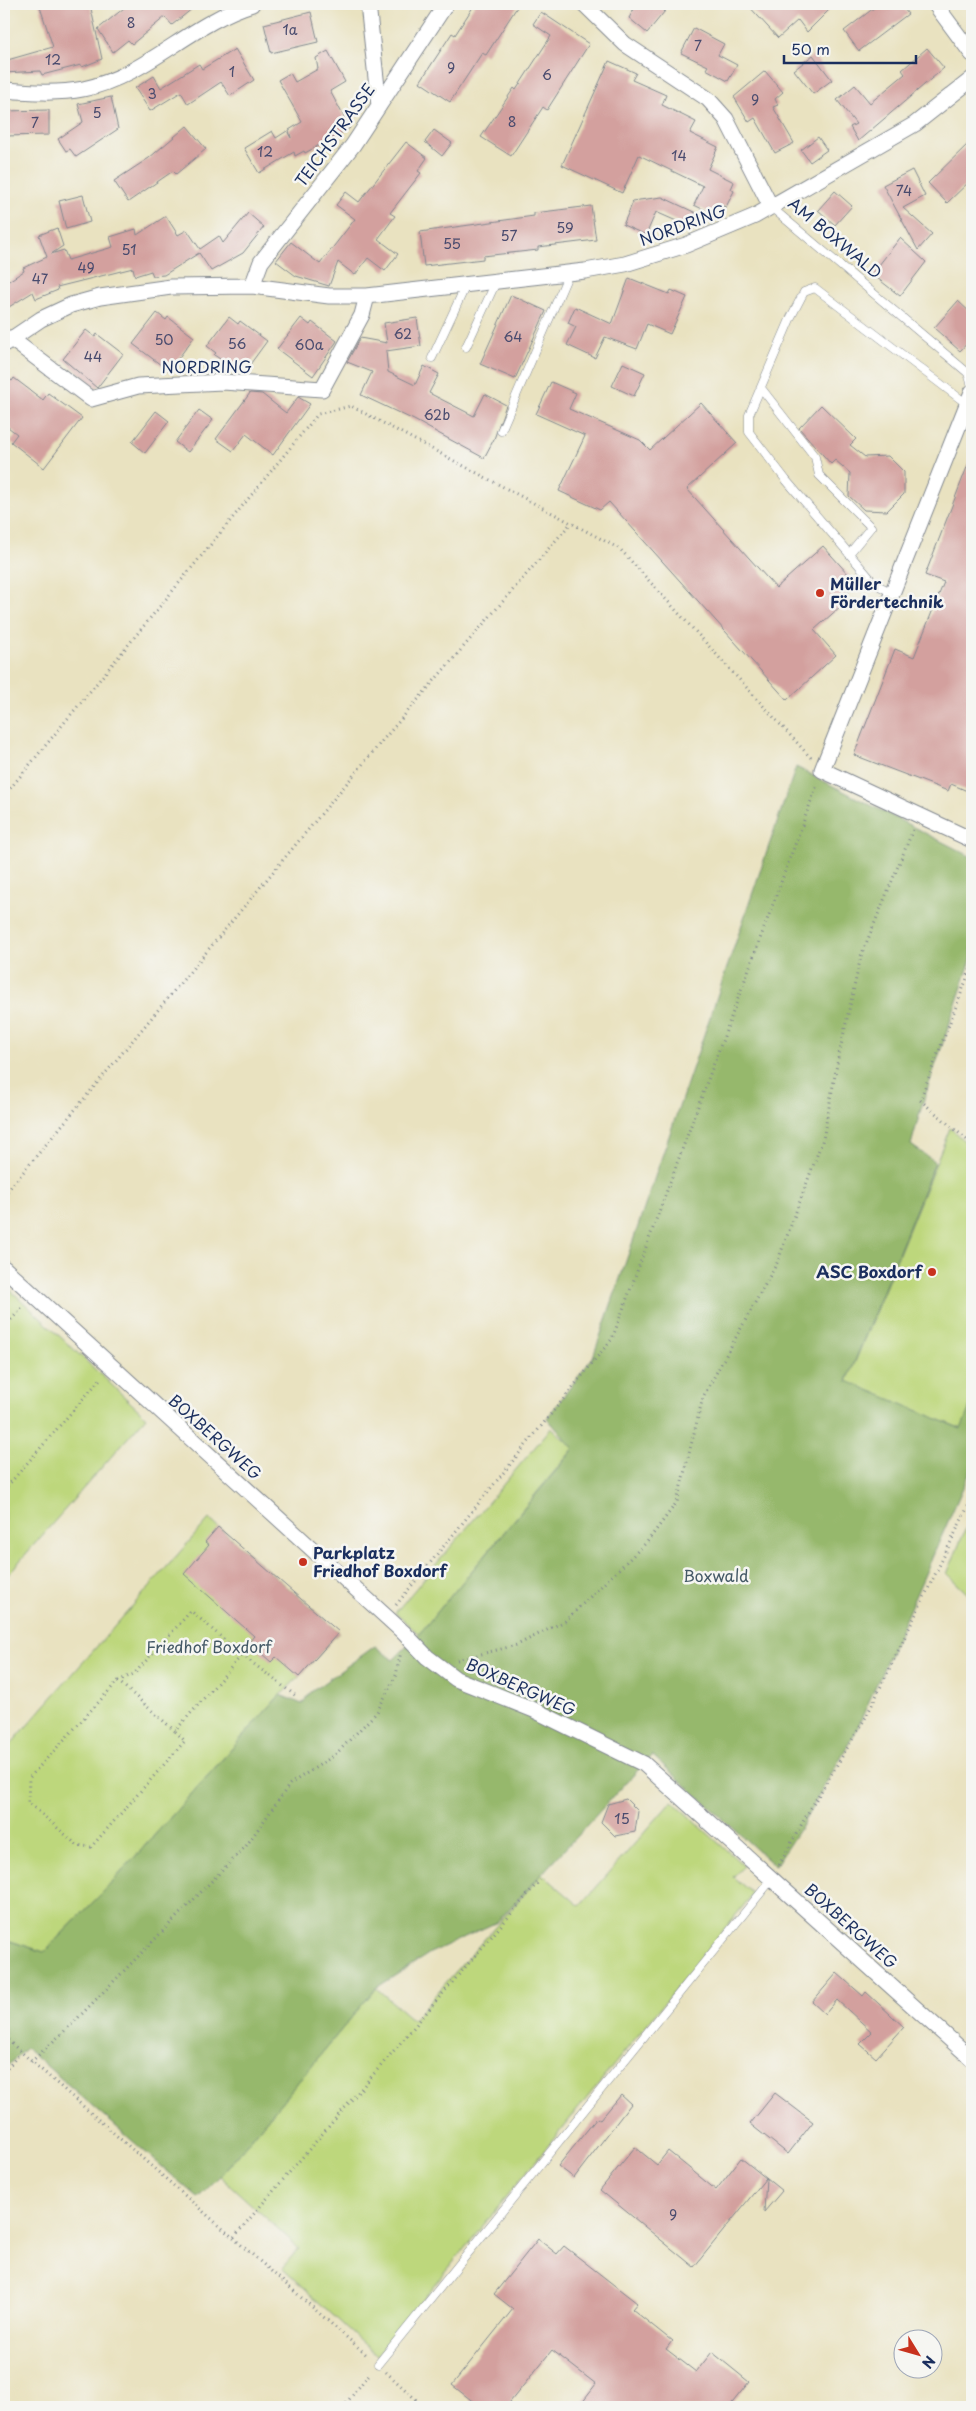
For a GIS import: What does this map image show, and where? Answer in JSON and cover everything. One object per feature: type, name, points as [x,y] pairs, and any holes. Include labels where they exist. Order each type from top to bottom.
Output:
[{"type":"street","points":[[4,90],[40,92],[83,89],[108,82],[132,70],[202,26],[252,4]]},
{"type":"street","points":[[368,4],[379,106]]},
{"type":"street","name":"TEICHSTRASSE","points":[[252,286],[261,262],[353,145],[446,4]]},
{"type":"street","name":"AM BOXWALD","points":[[584,4],[625,44],[708,99],[726,119],[771,207]]},
{"type":"street","points":[[935,4],[972,54]]},
{"type":"street","name":"NORDRING","points":[[367,296],[362,315],[322,389],[223,382],[195,383],[138,386],[91,399],[7,341],[49,315],[71,305],[100,297],[171,287],[252,286],[329,296],[367,296],[569,273],[625,264],[686,245],[755,216],[915,124],[972,79]]},
{"type":"street","points":[[970,398],[822,770],[972,840]]},
{"type":"street","name":"BOXBERGWEG","points":[[4,1268],[405,1634],[427,1657],[456,1679],[534,1710],[644,1764],[972,2059]]},
{"type":"lane","name":"AM BOXWALD","points":[[771,207],[968,373],[972,386]]},
{"type":"lane","points":[[501,431],[569,273]]},
{"type":"lane","points":[[466,347],[496,282]]},
{"type":"lane","points":[[432,358],[466,285]]},
{"type":"lane","points":[[893,593],[874,584],[786,480],[749,432],[750,415],[791,316],[804,292],[815,288],[827,294],[970,398]]},
{"type":"lane","points":[[761,388],[815,456],[819,475],[871,527],[849,554]]},
{"type":"lane","points":[[378,2364],[772,1879]]},
{"type":"path","points":[[4,796],[80,706],[318,414],[351,406],[620,549],[822,770],[612,1339],[387,1618]]},
{"type":"path","points":[[4,1195],[382,741],[570,524]]},
{"type":"path","points":[[427,1657],[459,1660],[517,1645],[565,1621],[647,1542],[677,1502],[703,1397],[777,1263],[823,1139],[838,1059],[861,956],[920,815]]},
{"type":"path","points":[[972,965],[920,1100],[972,1144]]},
{"type":"path","points":[[4,1327],[10,1320]]},
{"type":"path","points":[[4,1490],[103,1376]]},
{"type":"path","points":[[772,1879],[809,1811],[866,1717],[972,1498]]},
{"type":"path","points":[[118,1681],[185,1741],[91,1847],[77,1845],[28,1802],[29,1778],[118,1681],[134,1674],[190,1611],[242,1655],[296,1696]]},
{"type":"path","points":[[31,2062],[72,2024],[246,1846],[290,1784],[335,1755],[377,1712],[396,1675],[405,1634]]},
{"type":"path","points":[[175,1732],[242,1655]]},
{"type":"path","points":[[234,2237],[540,1880]]},
{"type":"path","points":[[4,2037],[234,2237],[424,2407]]},
{"type":"path","points":[[4,2072],[20,2052]]},
{"type":"path","points":[[343,2407],[378,2364]]},
{"type":"green space","name":"Boxwald","points":[[796,767],[972,857],[972,957],[922,1105],[911,1145],[935,1162],[847,1381],[961,1429],[972,1402],[972,1467],[856,1731],[802,1825],[775,1866],[652,1755],[497,1922],[430,1953],[376,1988],[220,2176],[198,2198],[26,2048],[4,2069],[4,1939],[44,1952],[108,1887],[280,1695],[302,1704],[311,1692],[375,1646],[393,1660],[419,1634],[574,1449],[547,1418],[593,1357]]},
{"type":"green space","name":"ASC Boxdorf","points":[[950,1128],[972,1148],[972,1402],[962,1429],[847,1382]]},
{"type":"green space","points":[[4,1284],[146,1417],[4,1579]]},
{"type":"green space","points":[[551,1428],[574,1448],[419,1634],[395,1613]]},
{"type":"green space","points":[[972,1513],[972,1598],[947,1574]]},
{"type":"green space","name":"Friedhof Boxdorf","points":[[209,1519],[339,1632],[108,1887],[44,1952],[4,1939],[4,1752]]},
{"type":"green space","points":[[672,1801],[744,1866],[733,1877],[753,1894],[377,2356],[282,2268],[299,2248],[220,2176],[376,1988],[413,2020],[542,1874],[580,1906]]},
{"type":"building","points":[[39,4],[90,4],[102,59],[82,67],[81,65],[42,75],[40,71],[4,73],[4,61],[53,47]]},
{"type":"building","points":[[129,4],[198,4],[172,25],[165,17],[132,44],[128,40],[113,52],[98,29]]},
{"type":"building","points":[[475,4],[519,4],[486,55],[482,53],[450,102],[420,82],[452,33],[455,35]]},
{"type":"building","points":[[637,4],[655,4],[665,11],[647,33],[629,18]]},
{"type":"building","points":[[747,4],[835,4],[807,32],[798,20],[778,38]]},
{"type":"building","points":[[879,4],[900,4],[908,14],[859,51],[844,31]]},
{"type":"building","points":[[311,12],[318,42],[271,53],[264,24]]},
{"type":"building","points":[[541,12],[589,44],[547,110],[543,107],[511,156],[481,137],[514,88],[516,90],[551,36],[533,24]]},
{"type":"building","points":[[694,28],[724,44],[718,55],[737,65],[728,81],[706,69],[708,66],[681,53]]},
{"type":"building","points":[[927,48],[944,68],[858,141],[850,127],[856,124],[837,100],[855,85],[870,103],[905,74],[902,70]]},
{"type":"building","points":[[235,49],[254,80],[230,96],[221,82],[188,104],[181,92],[150,111],[135,88],[154,76],[161,88],[199,64],[202,69]]},
{"type":"building","points":[[328,51],[345,82],[330,91],[350,128],[305,153],[304,151],[295,156],[294,152],[259,173],[244,148],[272,131],[276,138],[287,131],[291,138],[289,130],[302,122],[278,80],[290,73],[295,82],[318,69],[316,58]]},
{"type":"building","points":[[813,55],[832,80],[813,94],[794,70]]},
{"type":"building","points":[[609,61],[636,73],[632,80],[666,95],[662,105],[696,122],[690,133],[718,147],[708,169],[734,182],[731,189],[734,191],[726,207],[723,206],[717,216],[694,205],[703,186],[639,155],[622,193],[562,165]]},
{"type":"building","points":[[765,71],[783,92],[775,99],[778,105],[773,107],[794,143],[775,153],[755,118],[749,122],[734,97]]},
{"type":"building","points":[[111,97],[118,129],[76,157],[70,149],[66,151],[58,139],[83,122],[78,104]]},
{"type":"building","points":[[49,110],[49,135],[4,136],[4,111]]},
{"type":"building","points":[[187,126],[206,149],[176,174],[173,171],[128,202],[114,181],[149,158]]},
{"type":"building","points":[[434,130],[452,143],[442,156],[425,142]]},
{"type":"building","points":[[818,137],[827,150],[810,162],[801,150]]},
{"type":"building","points":[[972,140],[972,179],[947,203],[928,183]]},
{"type":"building","points":[[406,142],[427,158],[418,171],[421,173],[390,213],[395,216],[378,239],[398,254],[385,271],[368,258],[355,275],[338,262],[329,286],[296,276],[276,261],[291,242],[320,264],[355,219],[336,205],[346,192],[359,202]]},
{"type":"building","points":[[912,170],[925,196],[903,208],[932,234],[918,250],[883,185]]},
{"type":"building","points":[[835,191],[852,206],[835,225],[818,210]]},
{"type":"building","points":[[83,195],[90,222],[66,229],[59,201]]},
{"type":"building","points":[[662,197],[696,213],[690,227],[656,212],[646,235],[623,225],[632,201]]},
{"type":"building","points":[[591,206],[596,240],[538,247],[538,250],[483,256],[483,259],[424,266],[420,232],[534,216],[534,213]]},
{"type":"building","points":[[248,213],[264,227],[243,253],[211,271],[199,253],[164,275],[153,276],[151,271],[135,276],[133,268],[57,287],[58,290],[36,299],[33,292],[4,310],[4,284],[24,271],[23,268],[47,257],[39,235],[57,228],[63,246],[51,254],[64,250],[68,260],[113,247],[110,237],[136,229],[137,235],[166,216],[178,235],[187,230],[200,249],[219,236],[223,243]]},
{"type":"building","points":[[900,238],[926,262],[900,296],[872,274]]},
{"type":"building","points":[[629,278],[669,294],[671,290],[687,297],[670,334],[647,324],[637,349],[605,337],[595,358],[567,345],[576,327],[568,323],[575,307],[612,324]]},
{"type":"building","points":[[511,295],[546,311],[515,379],[480,364]]},
{"type":"building","points":[[958,301],[972,314],[972,338],[960,351],[934,328]]},
{"type":"building","points":[[157,313],[166,320],[168,317],[194,337],[169,371],[133,344]]},
{"type":"building","points":[[229,317],[238,324],[240,321],[267,341],[243,374],[214,355],[216,353],[207,346]]},
{"type":"building","points":[[301,318],[310,325],[312,322],[337,341],[313,376],[277,349]]},
{"type":"building","points":[[417,318],[421,346],[386,351],[388,372],[415,385],[424,366],[439,374],[429,393],[474,416],[485,394],[506,405],[494,439],[484,458],[414,420],[361,395],[372,372],[347,362],[360,338],[387,343],[384,323]]},
{"type":"building","points":[[86,330],[95,337],[97,334],[123,354],[97,388],[63,359]]},
{"type":"building","points":[[623,363],[645,373],[634,396],[612,386]]},
{"type":"building","points":[[4,375],[12,381],[14,378],[43,400],[48,393],[82,418],[44,468],[11,442],[17,434],[4,424]]},
{"type":"building","points":[[551,382],[576,393],[569,409],[640,440],[650,450],[701,403],[737,443],[687,489],[776,588],[823,546],[857,584],[837,602],[841,606],[814,630],[836,655],[787,700],[609,502],[600,510],[559,491],[585,436],[536,414]]},
{"type":"building","points":[[250,393],[262,394],[286,413],[298,397],[310,404],[273,455],[246,434],[233,451],[216,439]]},
{"type":"building","points":[[821,405],[856,439],[850,445],[865,457],[888,456],[904,472],[904,494],[887,511],[864,510],[849,496],[850,473],[835,460],[831,464],[799,428]]},
{"type":"building","points":[[199,410],[213,420],[188,452],[175,442]]},
{"type":"building","points":[[156,411],[169,421],[145,453],[132,442]]},
{"type":"building","points":[[971,457],[972,793],[951,784],[948,791],[854,755],[895,649],[914,657],[944,582],[925,575]]},
{"type":"building","points":[[218,1527],[339,1632],[299,1677],[276,1657],[271,1662],[249,1642],[254,1636],[184,1574],[209,1545],[205,1542]]},
{"type":"building","points":[[626,1799],[638,1811],[635,1832],[615,1836],[601,1822],[608,1804]]},
{"type":"building","points":[[837,1973],[863,1996],[866,1992],[904,2027],[876,2058],[860,2044],[872,2032],[837,2000],[825,2014],[812,2002]]},
{"type":"building","points":[[775,2093],[813,2122],[788,2154],[750,2124]]},
{"type":"building","points":[[621,2095],[631,2104],[574,2178],[558,2166],[597,2118],[600,2120]]},
{"type":"building","points":[[635,2147],[657,2165],[668,2151],[716,2190],[741,2158],[766,2178],[694,2267],[600,2190]]},
{"type":"building","points":[[766,2178],[782,2191],[764,2212]]},
{"type":"building","points":[[538,2239],[557,2254],[564,2246],[637,2303],[632,2309],[672,2341],[666,2349],[696,2372],[712,2352],[749,2382],[729,2407],[578,2407],[596,2384],[552,2350],[506,2407],[480,2407],[452,2385],[513,2309],[494,2294]]},
{"type":"place","name":"Müller Fördertechnik","points":[[820,593]]},
{"type":"place","name":"ASC Boxdorf","points":[[932,1272]]},
{"type":"place","name":"Parkplatz Friedhof Boxdorf","points":[[303,1562]]}]
